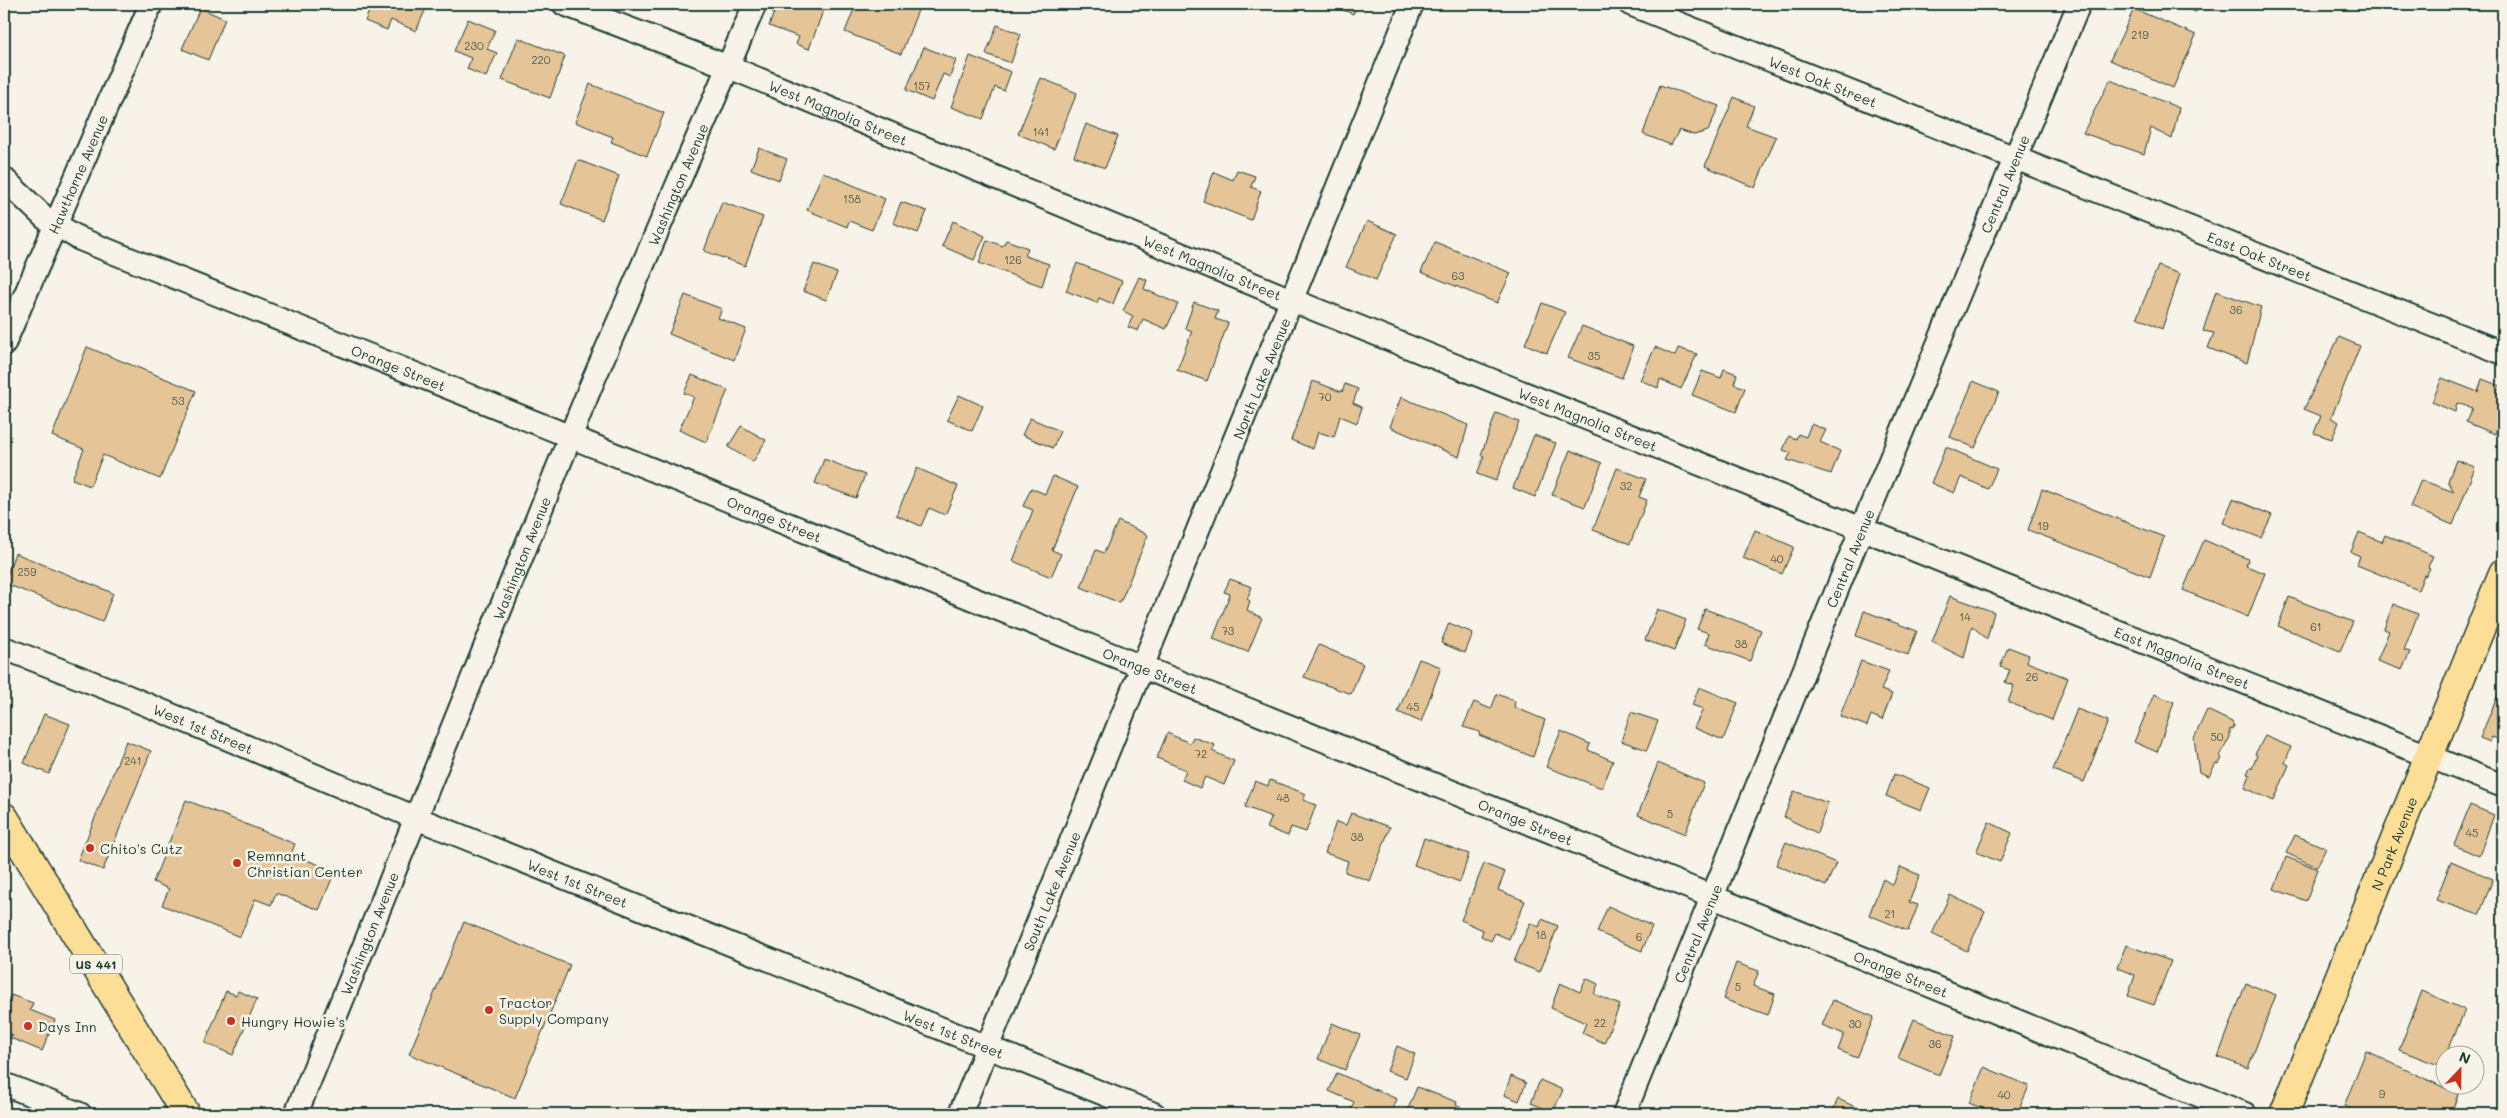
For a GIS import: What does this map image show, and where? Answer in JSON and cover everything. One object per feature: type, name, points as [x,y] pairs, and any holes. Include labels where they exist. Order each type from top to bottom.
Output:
[{"type":"main road","name":"N Park Avenue","points":[[2284,1114],[2503,573]]},
{"type":"main road","name":"US 441","points":[[4,817],[186,1114]]},
{"type":"street","name":"Hawthorne Avenue","points":[[4,344],[151,4]]},
{"type":"street","name":"West Magnolia Street","points":[[564,4],[729,67],[1294,301],[1862,528]]},
{"type":"street","name":"Washington Avenue","points":[[296,1114],[644,260],[729,67],[754,4]]},
{"type":"street","name":"North Lake Avenue","points":[[1141,667],[1294,301],[1412,4]]},
{"type":"street","name":"West Oak Street","points":[[1630,4],[2014,158]]},
{"type":"street","name":"Central Avenue","points":[[1624,1114],[1862,528],[2079,4]]},
{"type":"street","name":"East Oak Street","points":[[2014,158],[2503,353]]},
{"type":"street","name":"Orange Street","points":[[4,178],[33,208],[56,226],[89,243],[1713,897],[2245,1114]]},
{"type":"street","name":"East Magnolia Street","points":[[1862,528],[2503,786]]},
{"type":"street","name":"West 1st Street","points":[[4,648],[119,693],[416,818],[1154,1114]]},
{"type":"street","name":"South Lake Avenue","points":[[960,1114],[1141,667]]},
{"type":"street","points":[[4,1084],[80,1114]]},
{"type":"building","points":[[372,4],[423,4],[427,6],[416,31],[391,20],[387,30],[365,21]]},
{"type":"building","points":[[777,4],[803,4],[823,11],[809,49],[796,44],[799,37],[769,26]]},
{"type":"building","points":[[856,4],[920,5],[901,54],[845,32]]},
{"type":"building","points":[[1329,4],[1358,4],[1353,14]]},
{"type":"building","points":[[2175,4],[2210,4],[2195,12]]},
{"type":"building","points":[[200,8],[225,19],[208,60],[182,49]]},
{"type":"building","points":[[2134,9],[2196,35],[2173,88],[2110,60]]},
{"type":"building","points":[[468,19],[495,30],[487,49],[497,53],[486,77],[467,69],[471,58],[454,51]]},
{"type":"building","points":[[997,25],[1021,34],[1011,63],[986,54]]},
{"type":"building","points":[[518,38],[565,56],[550,98],[502,80]]},
{"type":"building","points":[[924,47],[956,60],[950,77],[943,74],[932,101],[906,90]]},
{"type":"building","points":[[970,56],[1011,72],[1004,91],[995,87],[983,119],[951,107]]},
{"type":"building","points":[[1041,78],[1077,93],[1054,149],[1018,134]]},
{"type":"building","points":[[2110,80],[2179,108],[2172,139],[2151,128],[2144,154],[2083,133]]},
{"type":"building","points":[[590,84],[664,113],[647,156],[611,142],[613,137],[575,122]]},
{"type":"building","points":[[1660,85],[1719,106],[1708,131],[1694,135],[1679,130],[1671,145],[1643,134]]},
{"type":"building","points":[[1734,97],[1754,106],[1746,126],[1776,137],[1755,188],[1705,166]]},
{"type":"building","points":[[1086,124],[1118,136],[1105,168],[1074,156]]},
{"type":"building","points":[[759,148],[787,159],[779,180],[751,169]]},
{"type":"building","points":[[578,160],[619,176],[602,220],[561,204]]},
{"type":"building","points":[[1237,170],[1255,176],[1251,187],[1261,191],[1251,220],[1203,201],[1214,172],[1233,180]]},
{"type":"building","points":[[823,172],[885,199],[872,230],[849,221],[847,227],[807,210]]},
{"type":"building","points":[[722,202],[763,217],[745,266],[704,251]]},
{"type":"building","points":[[901,202],[927,211],[918,233],[893,223]]},
{"type":"building","points":[[953,221],[985,236],[974,260],[942,246]]},
{"type":"building","points":[[1367,221],[1397,234],[1376,280],[1346,267]]},
{"type":"building","points":[[987,240],[1003,246],[1006,240],[1028,248],[1025,256],[1049,264],[1042,286],[979,263]]},
{"type":"building","points":[[1435,242],[1511,273],[1497,303],[1421,272]]},
{"type":"building","points":[[1077,263],[1122,281],[1113,304],[1099,298],[1097,303],[1066,291]]},
{"type":"building","points":[[814,264],[837,273],[826,300],[803,291]]},
{"type":"building","points":[[2158,266],[2180,274],[2162,329],[2137,317]]},
{"type":"building","points":[[1139,277],[1147,280],[1144,289],[1178,304],[1166,329],[1143,319],[1138,331],[1128,327],[1133,316],[1123,311]]},
{"type":"building","points":[[2216,291],[2261,307],[2247,363],[2208,348],[2214,333],[2203,331]]},
{"type":"building","points":[[685,295],[722,309],[718,318],[746,329],[734,360],[669,334]]},
{"type":"building","points":[[1194,302],[1218,311],[1215,319],[1228,323],[1207,381],[1177,370],[1192,331],[1185,328]]},
{"type":"building","points":[[1542,303],[1565,312],[1547,353],[1525,344]]},
{"type":"building","points":[[1582,326],[1633,346],[1622,378],[1568,358]]},
{"type":"building","points":[[2339,337],[2360,346],[2331,418],[2339,422],[2332,439],[2314,433],[2321,416],[2304,409]]},
{"type":"building","points":[[87,347],[196,391],[160,479],[103,455],[90,486],[72,479],[84,449],[52,436]]},
{"type":"building","points":[[1655,347],[1675,356],[1678,348],[1697,354],[1681,389],[1660,379],[1658,388],[1640,380]]},
{"type":"building","points":[[1724,369],[1737,374],[1734,384],[1745,388],[1736,412],[1692,395],[1702,371],[1721,378]]},
{"type":"building","points":[[692,375],[728,390],[706,442],[679,430],[694,397],[684,393]]},
{"type":"building","points":[[2442,378],[2478,392],[2482,379],[2503,387],[2503,412],[2495,434],[2466,422],[2472,408],[2457,403],[2455,412],[2432,402]]},
{"type":"building","points":[[1313,381],[1342,392],[1345,384],[1358,389],[1353,403],[1362,407],[1357,423],[1340,416],[1334,437],[1318,432],[1313,449],[1291,440]]},
{"type":"building","points":[[1973,381],[1999,392],[1975,448],[1950,437]]},
{"type":"building","points":[[959,395],[983,406],[972,431],[947,420]]},
{"type":"building","points":[[1401,397],[1468,425],[1459,457],[1390,427]]},
{"type":"building","points":[[1496,413],[1519,422],[1496,481],[1477,474],[1484,456],[1481,455]]},
{"type":"building","points":[[1030,418],[1060,431],[1053,448],[1022,435]]},
{"type":"building","points":[[1811,424],[1826,430],[1820,442],[1840,451],[1831,474],[1787,460],[1791,453],[1783,450],[1789,436],[1796,439],[1798,434],[1806,437]]},
{"type":"building","points":[[741,426],[766,440],[753,462],[728,447]]},
{"type":"building","points":[[1534,435],[1556,443],[1535,497],[1513,488]]},
{"type":"building","points":[[1946,447],[1997,469],[1988,489],[1961,477],[1954,493],[1931,483]]},
{"type":"building","points":[[1570,450],[1602,463],[1585,507],[1552,495]]},
{"type":"building","points":[[824,459],[865,475],[856,498],[815,483]]},
{"type":"building","points":[[2456,460],[2475,467],[2453,525],[2410,507],[2421,480],[2454,492],[2448,481]]},
{"type":"building","points":[[917,468],[958,486],[945,515],[929,508],[921,526],[896,515]]},
{"type":"building","points":[[1617,468],[1646,479],[1639,497],[1647,500],[1630,544],[1593,530]]},
{"type":"building","points":[[1053,476],[1078,487],[1052,550],[1061,554],[1051,577],[1013,561],[1033,510],[1023,506],[1031,488],[1045,494]]},
{"type":"building","points":[[2042,489],[2164,537],[2150,577],[2028,530]]},
{"type":"building","points":[[2233,499],[2272,515],[2261,538],[2223,523]]},
{"type":"building","points":[[1118,521],[1148,535],[1120,603],[1081,587],[1096,550],[1104,553]]},
{"type":"building","points":[[1755,530],[1794,547],[1782,574],[1743,558]]},
{"type":"building","points":[[2359,532],[2382,542],[2385,535],[2433,556],[2428,567],[2430,568],[2426,576],[2424,575],[2418,590],[2357,565],[2360,556],[2351,552]]},
{"type":"building","points":[[2204,540],[2248,559],[2246,566],[2265,573],[2248,617],[2183,590]]},
{"type":"building","points":[[15,553],[113,593],[102,622],[4,583]]},
{"type":"building","points":[[1230,579],[1252,587],[1247,599],[1250,601],[1247,610],[1262,618],[1248,652],[1213,639],[1230,594],[1224,592]]},
{"type":"building","points":[[1950,596],[1994,612],[1987,639],[1972,626],[1964,658],[1932,642]]},
{"type":"building","points":[[2289,597],[2353,622],[2340,651],[2278,626]]},
{"type":"building","points":[[2393,604],[2418,614],[2404,650],[2410,652],[2402,670],[2377,661],[2389,631],[2384,629]]},
{"type":"building","points":[[1657,609],[1686,620],[1674,651],[1645,640]]},
{"type":"building","points":[[1705,609],[1761,630],[1750,661],[1705,644],[1709,633],[1697,629]]},
{"type":"building","points":[[1864,611],[1917,631],[1908,655],[1856,636]]},
{"type":"building","points":[[1449,623],[1473,633],[1465,653],[1441,643]]},
{"type":"building","points":[[1319,645],[1363,664],[1351,694],[1304,677]]},
{"type":"building","points":[[2008,647],[2029,655],[2027,662],[2068,678],[2052,720],[2008,702],[2014,686],[2005,682],[2010,670],[2000,667]]},
{"type":"building","points":[[1419,659],[1441,667],[1421,722],[1398,712]]},
{"type":"building","points":[[1861,661],[1889,671],[1881,690],[1892,694],[1882,720],[1871,715],[1867,726],[1840,716]]},
{"type":"building","points":[[2503,683],[2503,741],[2492,737],[2490,742],[2480,738]]},
{"type":"building","points":[[1699,687],[1738,703],[1723,740],[1694,728],[1703,709],[1692,705]]},
{"type":"building","points":[[1497,694],[1515,701],[1514,707],[1545,720],[1533,757],[1479,735],[1480,732],[1463,727],[1474,702],[1491,709]]},
{"type":"building","points":[[2154,694],[2174,702],[2157,752],[2134,742]]},
{"type":"building","points":[[2077,709],[2108,721],[2084,782],[2053,770]]},
{"type":"building","points":[[2207,710],[2232,722],[2234,726],[2233,730],[2230,729],[2230,737],[2220,756],[2222,758],[2219,764],[2216,763],[2209,776],[2199,772],[2194,738]]},
{"type":"building","points":[[1631,712],[1658,721],[1647,750],[1621,741]]},
{"type":"building","points":[[44,714],[70,724],[49,774],[24,763]]},
{"type":"building","points":[[1561,731],[1590,744],[1588,750],[1613,761],[1602,788],[1546,767]]},
{"type":"building","points":[[1167,733],[1190,743],[1193,737],[1215,745],[1212,751],[1234,761],[1224,785],[1205,777],[1200,788],[1182,780],[1186,770],[1157,758]]},
{"type":"building","points":[[2265,736],[2291,747],[2285,763],[2289,765],[2274,801],[2245,788],[2250,775],[2247,774],[2250,767],[2252,769],[2257,755],[2255,754]]},
{"type":"building","points":[[126,741],[151,751],[103,870],[78,860]]},
{"type":"building","points":[[1658,763],[1704,783],[1685,834],[1638,815]]},
{"type":"building","points":[[1894,774],[1930,788],[1921,810],[1886,796]]},
{"type":"building","points":[[1270,780],[1306,794],[1303,800],[1316,805],[1306,832],[1291,827],[1288,836],[1267,828],[1272,817],[1245,807],[1255,781],[1268,786]]},
{"type":"building","points":[[1794,791],[1828,803],[1817,833],[1784,817]]},
{"type":"building","name":"Remnant Christian Center","points":[[186,800],[295,844],[291,854],[335,871],[319,910],[276,893],[271,905],[255,899],[240,937],[162,905],[169,889],[153,882]]},
{"type":"building","points":[[2470,805],[2494,815],[2479,856],[2454,845]]},
{"type":"building","points":[[1351,813],[1390,827],[1370,881],[1345,872],[1348,861],[1325,853],[1336,822],[1346,825]]},
{"type":"building","points":[[1989,822],[2012,833],[2000,862],[1976,852]]},
{"type":"building","points":[[2295,835],[2326,848],[2317,867],[2286,853]]},
{"type":"building","points":[[1424,838],[1469,854],[1460,882],[1414,865]]},
{"type":"building","points":[[1786,842],[1836,863],[1826,886],[1776,865]]},
{"type":"building","points":[[2286,857],[2318,869],[2306,901],[2274,889]]},
{"type":"building","points":[[2451,861],[2493,879],[2479,915],[2436,900]]},
{"type":"building","points":[[1484,864],[1505,872],[1498,890],[1525,901],[1509,939],[1495,933],[1491,941],[1481,936],[1483,930],[1461,920]]},
{"type":"building","points":[[1900,867],[1920,875],[1909,902],[1918,905],[1908,931],[1869,915],[1883,879],[1893,885]]},
{"type":"building","points":[[1950,895],[1985,912],[1967,951],[1932,934]]},
{"type":"building","points":[[1608,906],[1652,926],[1642,951],[1597,932]]},
{"type":"building","points":[[1542,919],[1558,926],[1540,972],[1514,962],[1530,923],[1539,927]]},
{"type":"building","name":"Tractor Supply Company","points":[[464,922],[570,965],[515,1098],[409,1054]]},
{"type":"building","points":[[2126,945],[2171,961],[2154,1005],[2128,996],[2135,975],[2117,968]]},
{"type":"building","points":[[1736,963],[1759,971],[1753,986],[1775,994],[1768,1015],[1723,999]]},
{"type":"building","points":[[1586,978],[1598,984],[1594,994],[1620,1005],[1604,1043],[1582,1033],[1586,1023],[1551,1008],[1560,983],[1580,992]]},
{"type":"building","points":[[2246,983],[2276,995],[2248,1068],[2218,1057]]},
{"type":"building","name":"Hungry Howie's","points":[[226,991],[236,995],[238,991],[257,999],[233,1055],[205,1043]]},
{"type":"building","points":[[2422,991],[2465,1010],[2450,1046],[2434,1046],[2434,1063],[2399,1050]]},
{"type":"building","name":"Days Inn","points":[[11,995],[33,1003],[30,1010],[55,1020],[42,1051],[8,1037],[13,1035],[4,1031],[4,997],[9,999]]},
{"type":"building","points":[[1833,1000],[1874,1017],[1857,1058],[1838,1050],[1844,1034],[1822,1025]]},
{"type":"building","points":[[1914,1019],[1955,1036],[1939,1075],[1898,1058]]},
{"type":"building","points":[[1332,1023],[1360,1035],[1345,1070],[1318,1059]]},
{"type":"building","points":[[1397,1046],[1415,1054],[1406,1078],[1387,1071]]},
{"type":"building","points":[[2366,1051],[2434,1083],[2434,1096],[2457,1096],[2451,1114],[2361,1114],[2344,1106]]},
{"type":"building","points":[[1984,1067],[2029,1086],[2017,1114],[1996,1114],[1969,1103]]},
{"type":"building","points":[[1337,1073],[1397,1099],[1391,1114],[1349,1114],[1354,1102],[1329,1091]]},
{"type":"building","points":[[1511,1076],[1526,1083],[1519,1101],[1504,1095]]},
{"type":"building","points":[[1540,1080],[1563,1090],[1553,1112],[1531,1103]]},
{"type":"building","points":[[1417,1087],[1457,1102],[1456,1105],[1469,1111],[1468,1114],[1406,1114]]},
{"type":"building","points":[[1838,1099],[1860,1109],[1858,1114],[1831,1114]]},
{"type":"place","name":"Chito's Cutz","points":[[90,848]]},
{"type":"place","name":"Remnant Christian Center","points":[[237,863]]},
{"type":"place","name":"Tractor Supply Company","points":[[489,1010]]},
{"type":"place","name":"Hungry Howie's","points":[[231,1021]]},
{"type":"place","name":"Days Inn","points":[[28,1026]]}]
